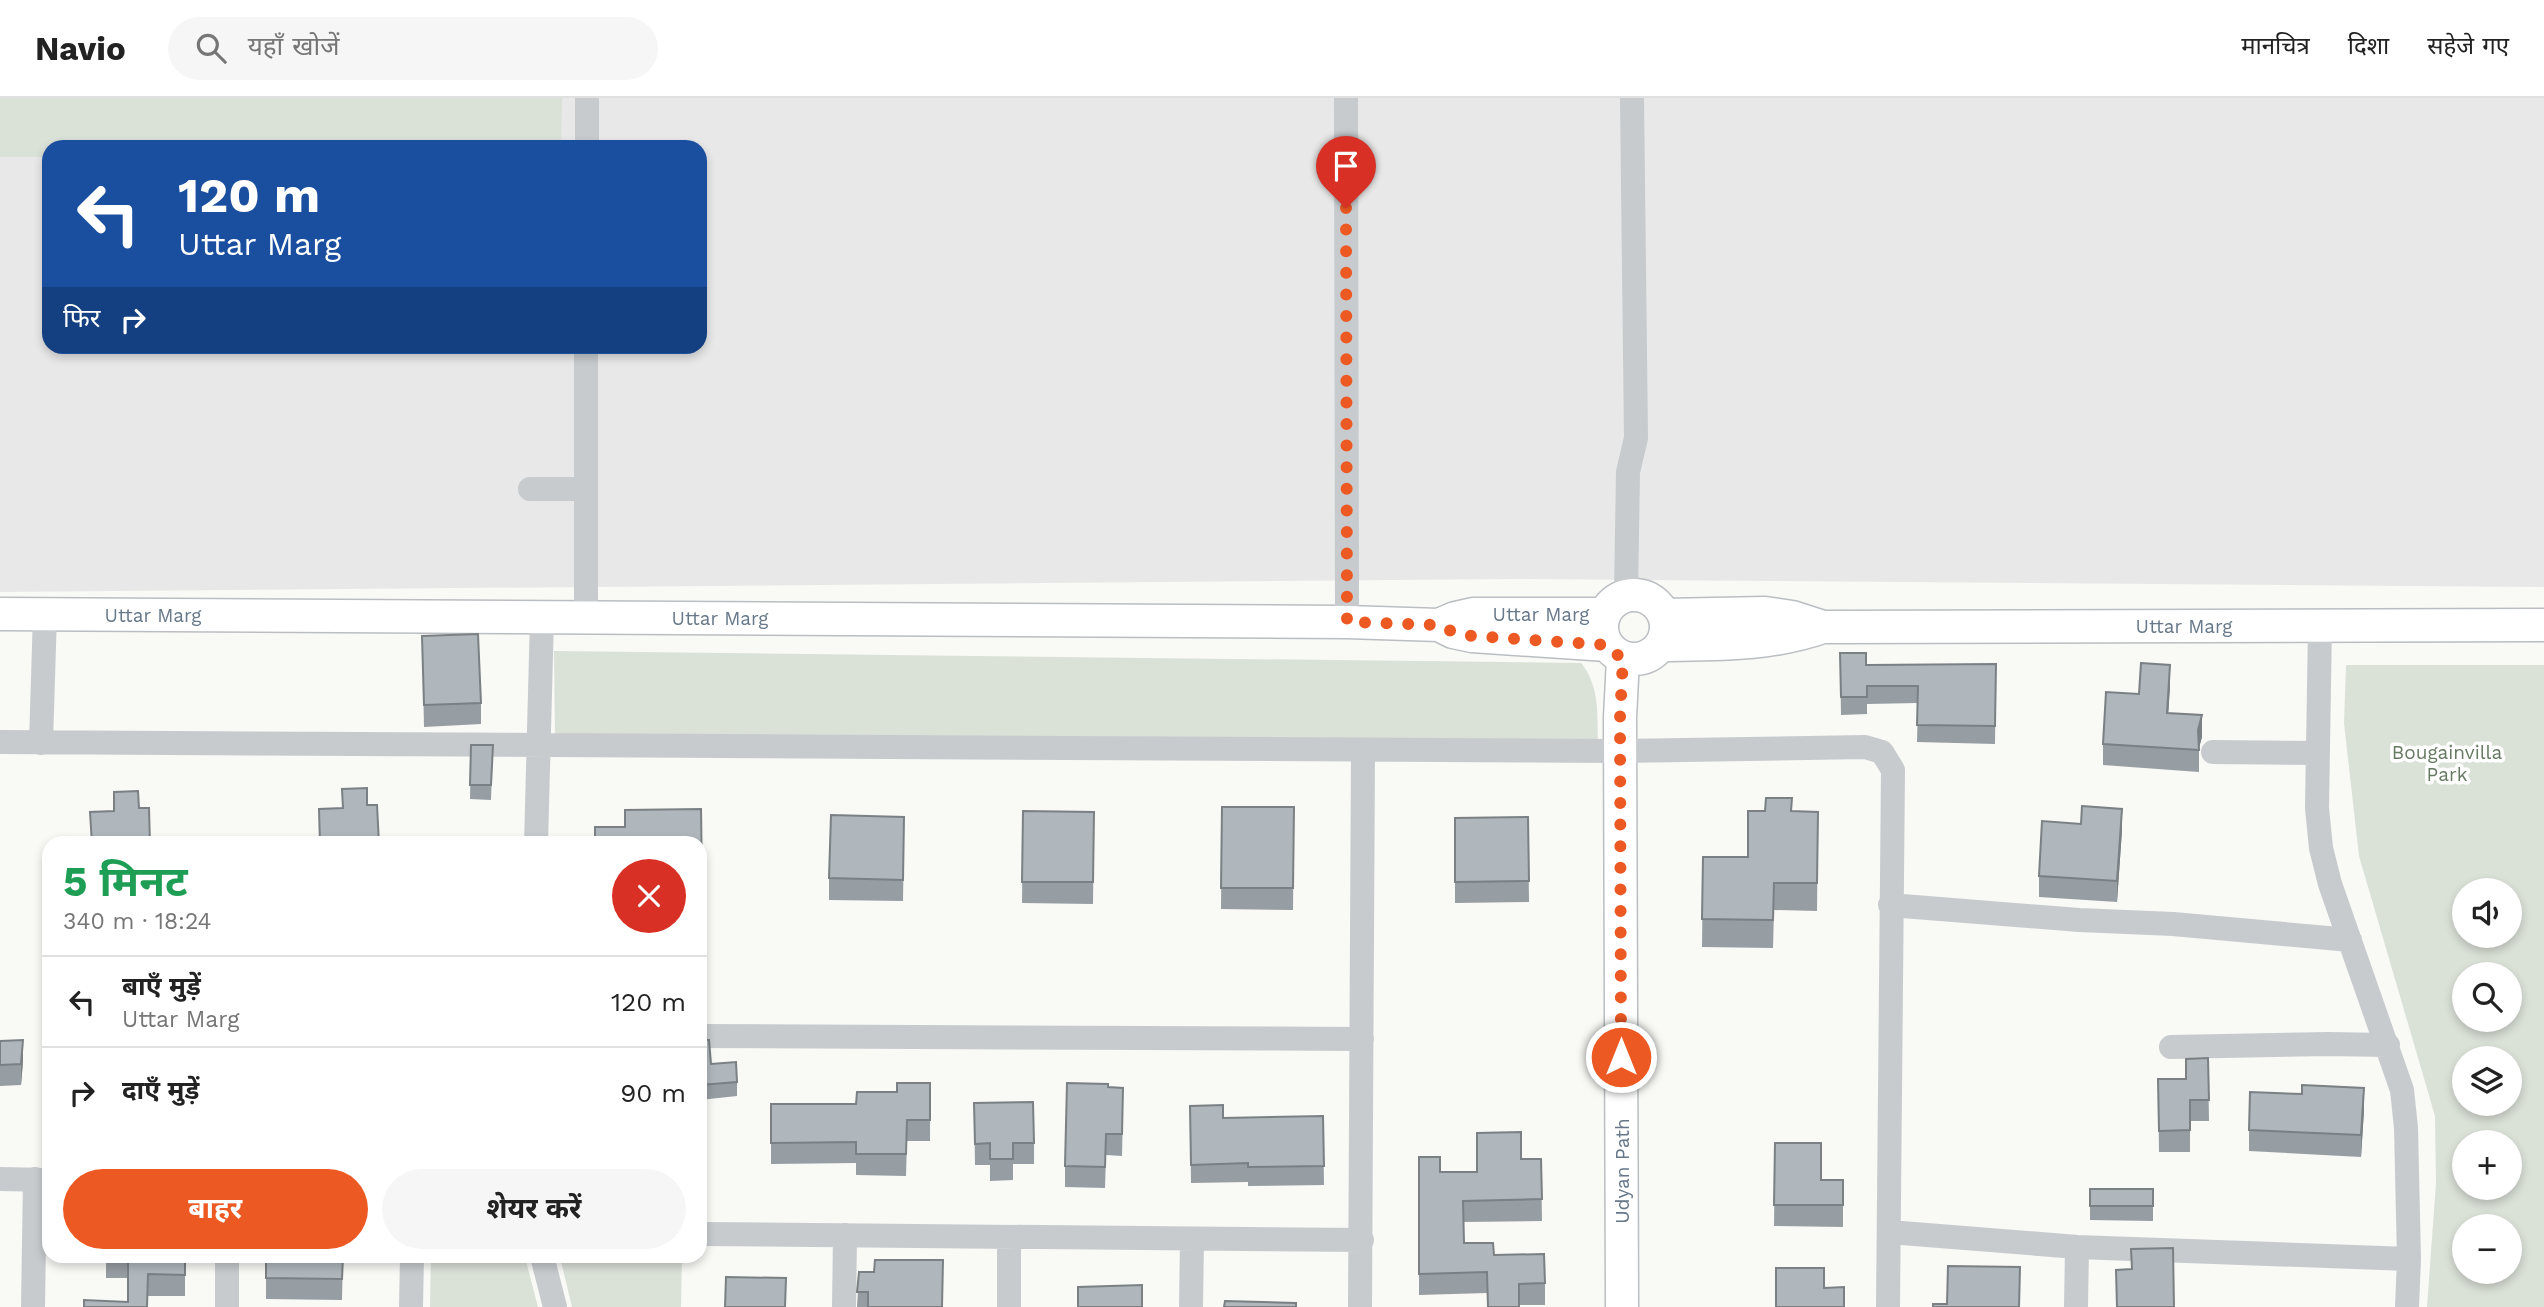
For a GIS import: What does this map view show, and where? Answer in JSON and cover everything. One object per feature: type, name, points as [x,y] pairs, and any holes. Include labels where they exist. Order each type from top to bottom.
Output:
[{"type":"main road","name":"Uttar Marg","points":[[0,614],[1347,622],[1439,625],[1453,632],[1472,636],[1629,630],[1667,625],[1664,615],[1765,613],[1792,617],[1823,627],[2544,625]]},
{"type":"main road","name":"Uttar Marg","points":[[1629,630],[1763,643],[1795,637],[1823,627]]},
{"type":"main road","name":"Udyan Path","points":[[1629,630],[1641,1307]]},
{"type":"main road","name":"Udyan Path","points":[[1622,1307],[1630,751]]},
{"type":"street","points":[[587,98],[587,140]]},
{"type":"street","points":[[1346,98],[1347,622]]},
{"type":"street","points":[[1629,630],[1628,472],[1636,438],[1632,98]]},
{"type":"street","points":[[586,354],[586,617]]},
{"type":"street","points":[[530,489],[586,489]]},
{"type":"street","points":[[41,743],[45,614]]},
{"type":"street","points":[[536,836],[542,617]]},
{"type":"street","points":[[2320,626],[2316,808],[2330,884],[2402,1090],[2406,1128],[2409,1259],[2407,1307]]},
{"type":"street","points":[[0,742],[1630,751],[1865,747],[1882,752],[1893,770],[1888,1307]]},
{"type":"street","points":[[1360,1307],[1363,750]]},
{"type":"street","points":[[2213,752],[2317,753]]},
{"type":"street","points":[[1890,905],[2079,920],[2173,923],[2350,940]]},
{"type":"street","points":[[707,1036],[1362,1039]]},
{"type":"street","points":[[2171,1047],[2388,1045]]},
{"type":"street","points":[[0,1179],[42,1180],[33,1307]]},
{"type":"street","points":[[1889,1232],[2077,1247],[2409,1259]]},
{"type":"street","points":[[707,1234],[1362,1240]]},
{"type":"street","points":[[844,1307],[845,1235]]},
{"type":"street","points":[[1009,1237],[1009,1307]]},
{"type":"street","points":[[1191,1307],[1192,1238]]},
{"type":"street","points":[[2076,1307],[2077,1247]]},
{"type":"street","points":[[227,1263],[227,1307]]},
{"type":"street","points":[[411,1307],[412,1263]]},
{"type":"street","points":[[544,1263],[555,1307]]},
{"type":"shaded area","points":[[0,98],[2544,98],[2544,587],[1512,579],[0,592]]},
{"type":"green space","points":[[0,98],[562,98],[561,140],[42,140],[42,157],[0,157]]},
{"type":"green space","points":[[554,651],[1581,663],[1592,681],[1598,743],[555,738]]},
{"type":"green space","name":"Bougainvilla Park","points":[[2346,665],[2544,665],[2544,1307],[2427,1307],[2436,1183],[2435,1116],[2359,856],[2344,723]]},
{"type":"green space","points":[[431,1263],[527,1263],[538,1307],[430,1307]]},
{"type":"green space","points":[[561,1263],[682,1263],[681,1307],[572,1307]]},
{"type":"building","points":[[478,634],[481,703],[424,705],[422,636]]},
{"type":"building","points":[[1840,653],[1866,653],[1866,665],[1996,664],[1995,726],[1917,725],[1918,686],[1867,686],[1867,697],[1841,697]]},
{"type":"building","points":[[2141,663],[2170,665],[2167,713],[2202,715],[2198,730],[2199,750],[2103,744],[2106,692],[2139,694]]},
{"type":"building","points":[[471,745],[493,745],[491,785],[470,785]]},
{"type":"building","points":[[367,788],[367,805],[377,805],[379,836],[320,836],[319,809],[343,808],[342,789]]},
{"type":"building","points":[[138,791],[139,808],[149,808],[150,836],[92,836],[90,812],[114,811],[114,792]]},
{"type":"building","points":[[1766,798],[1792,798],[1791,811],[1818,812],[1817,883],[1774,883],[1773,920],[1702,919],[1703,857],[1748,857],[1748,811],[1765,811]]},
{"type":"building","points":[[2082,806],[2122,809],[2117,881],[2039,876],[2042,821],[2081,824]]},
{"type":"building","points":[[1222,807],[1294,807],[1293,888],[1221,888]]},
{"type":"building","points":[[701,809],[701,836],[595,836],[595,827],[625,827],[625,810]]},
{"type":"building","points":[[1023,811],[1094,812],[1093,882],[1022,882]]},
{"type":"building","points":[[831,815],[904,817],[903,880],[829,878]]},
{"type":"building","points":[[1528,817],[1529,881],[1455,882],[1455,818]]},
{"type":"building","points":[[23,1040],[21,1064],[0,1065],[0,1041]]},
{"type":"building","points":[[707,1040],[711,1064],[736,1062],[737,1082],[707,1084]]},
{"type":"building","points":[[2208,1058],[2209,1100],[2190,1100],[2190,1130],[2159,1131],[2158,1079],[2186,1079],[2186,1059]]},
{"type":"building","points":[[897,1083],[930,1083],[930,1120],[907,1120],[906,1154],[856,1154],[856,1142],[771,1143],[771,1104],[856,1104],[857,1092],[897,1092]]},
{"type":"building","points":[[1067,1083],[1108,1084],[1108,1087],[1123,1088],[1122,1134],[1106,1134],[1105,1167],[1065,1166]]},
{"type":"building","points":[[2302,1085],[2364,1088],[2361,1135],[2249,1130],[2250,1092],[2302,1094]]},
{"type":"building","points":[[1033,1102],[1034,1143],[1013,1143],[1013,1159],[990,1159],[990,1143],[975,1144],[974,1103]]},
{"type":"building","points":[[1223,1105],[1223,1118],[1323,1116],[1324,1166],[1248,1167],[1248,1163],[1191,1165],[1190,1106]]},
{"type":"building","points":[[1521,1132],[1521,1159],[1541,1159],[1542,1199],[1463,1201],[1464,1243],[1493,1243],[1494,1255],[1544,1254],[1545,1283],[1519,1284],[1519,1307],[1488,1307],[1487,1272],[1419,1274],[1419,1157],[1440,1157],[1440,1172],[1477,1172],[1477,1133]]},
{"type":"building","points":[[1775,1143],[1821,1143],[1821,1180],[1843,1180],[1843,1205],[1774,1205]]},
{"type":"building","points":[[2090,1189],[2153,1189],[2153,1206],[2090,1206]]},
{"type":"building","points":[[2173,1248],[2174,1307],[2117,1307],[2116,1270],[2132,1269],[2131,1249]]},
{"type":"building","points":[[875,1260],[943,1260],[942,1307],[868,1307],[868,1292],[857,1292],[859,1272],[874,1272]]},
{"type":"building","points":[[128,1263],[185,1263],[185,1275],[148,1274],[147,1307],[84,1307],[84,1300],[128,1302]]},
{"type":"building","points":[[266,1263],[343,1263],[342,1279],[266,1278]]},
{"type":"building","points":[[1948,1266],[2020,1267],[2019,1307],[1933,1307],[1933,1304],[1947,1304]]},
{"type":"building","points":[[1776,1268],[1824,1268],[1824,1288],[1844,1287],[1844,1307],[1776,1307]]},
{"type":"building","points":[[726,1277],[786,1278],[785,1307],[725,1307]]},
{"type":"building","points":[[1142,1285],[1142,1307],[1078,1307],[1078,1287]]},
{"type":"building","points":[[1225,1301],[1296,1303],[1296,1307],[1224,1307]]},
{"type":"route","points":[[1346,208],[1347,622],[1439,625],[1453,632],[1472,636],[1607,645],[1623,658],[1620,718],[1621,1057]]}]
